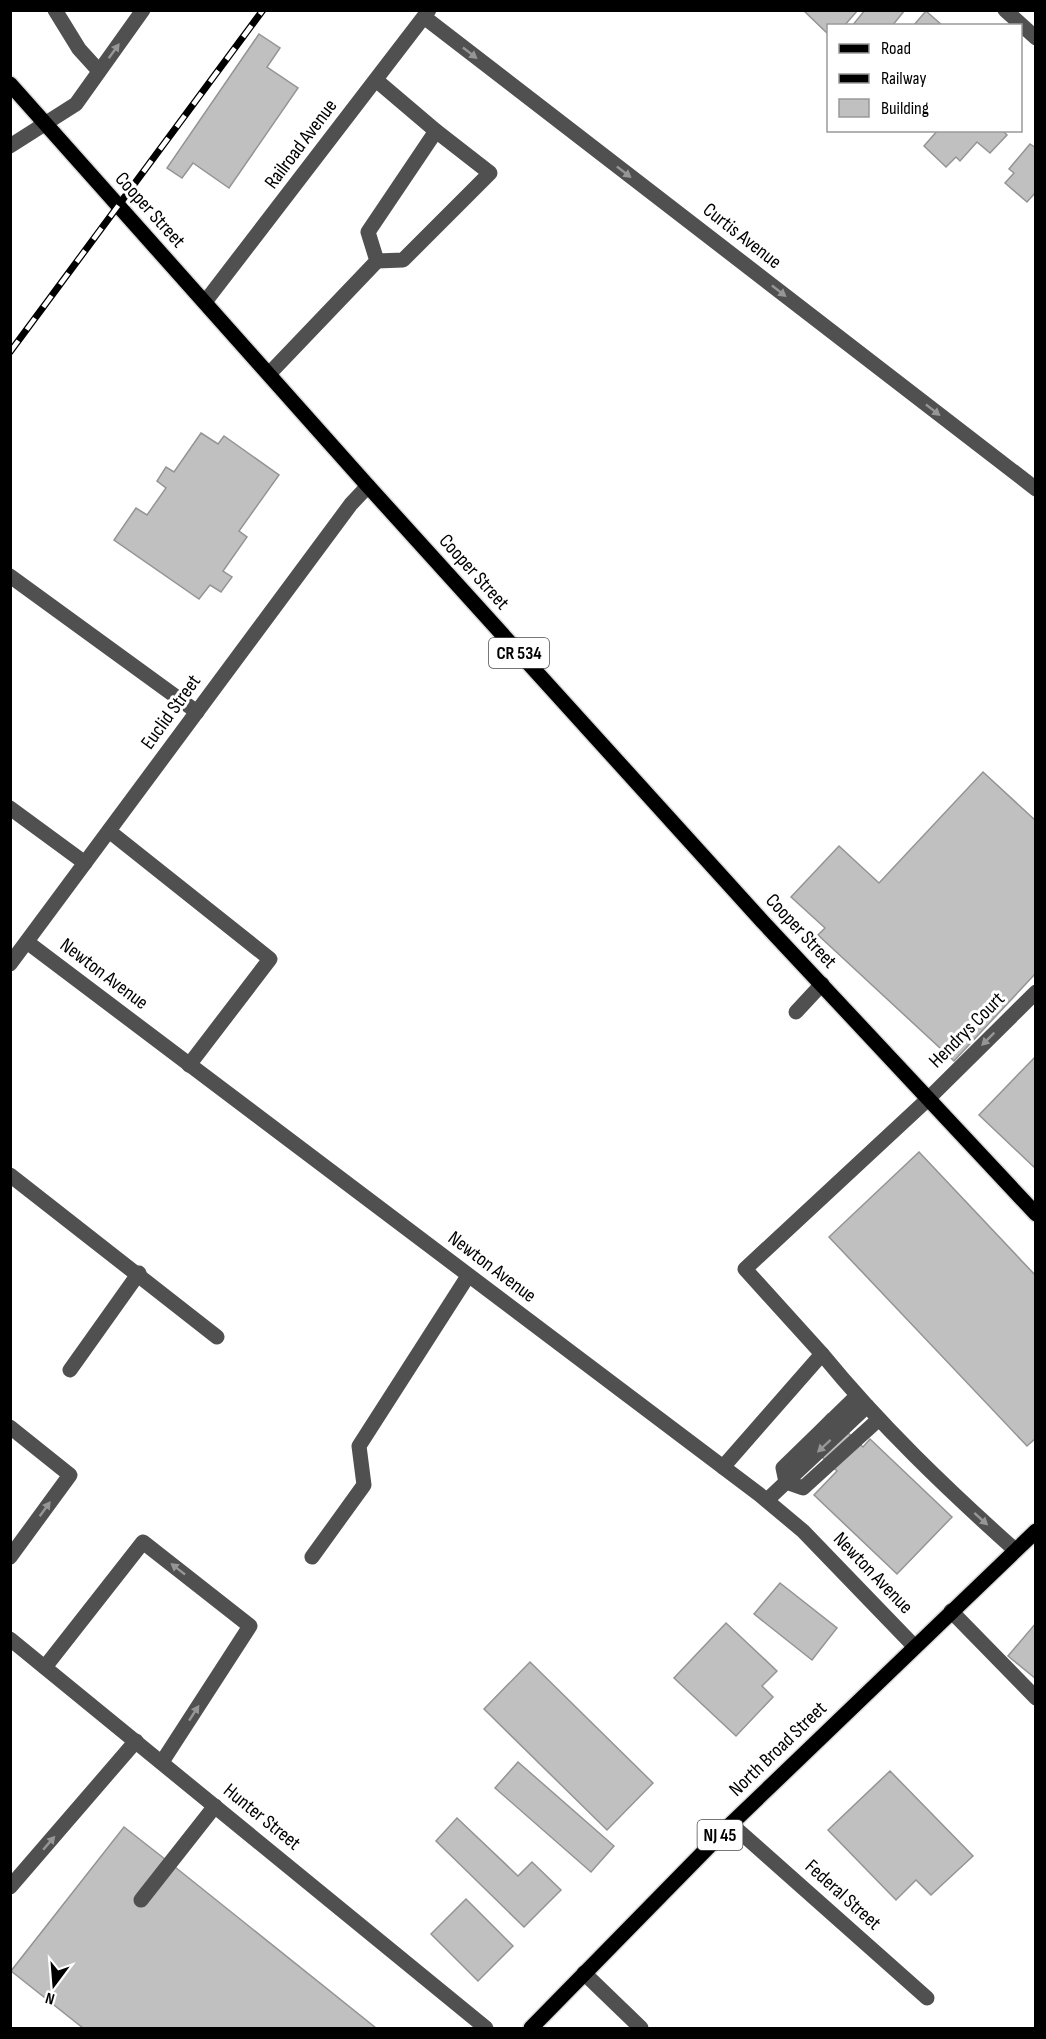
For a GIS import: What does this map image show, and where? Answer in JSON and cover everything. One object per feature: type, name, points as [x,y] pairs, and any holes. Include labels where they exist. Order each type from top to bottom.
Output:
[{"type":"main road","name":"Cooper Street","points":[[10,84],[368,486],[1035,1214]]},
{"type":"main road","name":"North Broad Street","points":[[531,2028],[731,1824],[1035,1531]]},
{"type":"street","points":[[55,10],[79,49],[99,71]]},
{"type":"street","points":[[10,146],[76,104],[143,10]]},
{"type":"street","points":[[1005,10],[1020,24]]},
{"type":"street","name":"Railroad Avenue","points":[[205,302],[426,14]]},
{"type":"street","name":"Curtis Avenue","points":[[426,14],[1035,489]]},
{"type":"street","points":[[1022,26],[1035,38]]},
{"type":"street","points":[[269,374],[376,261],[403,260],[490,173],[376,80]]},
{"type":"street","points":[[376,261],[368,232],[436,131]]},
{"type":"street","name":"Euclid Street","points":[[10,964],[351,504],[368,486]]},
{"type":"street","points":[[10,576],[197,711]]},
{"type":"street","points":[[10,808],[85,863]]},
{"type":"street","points":[[109,831],[270,959],[189,1065]]},
{"type":"street","name":"Newton Avenue","points":[[27,942],[767,1500],[803,1531],[914,1646]]},
{"type":"street","points":[[796,1012],[822,984]]},
{"type":"street","name":"Hendrys Court","points":[[822,1354],[745,1269],[1034,997]]},
{"type":"street","points":[[10,1175],[139,1273],[217,1337]]},
{"type":"street","points":[[70,1370],[139,1273]]},
{"type":"street","points":[[312,1557],[364,1485],[360,1446],[468,1276]]},
{"type":"street","points":[[723,1467],[822,1354],[862,1401],[947,1489],[1015,1550]]},
{"type":"street","points":[[767,1500],[862,1401]]},
{"type":"street","points":[[786,1482],[803,1488],[879,1419]]},
{"type":"street","points":[[10,1427],[70,1475],[10,1557]]},
{"type":"street","points":[[45,1667],[143,1542],[249,1626],[162,1762]]},
{"type":"street","points":[[951,1611],[1035,1698]]},
{"type":"street","name":"Hunter Street","points":[[12,1644],[45,1667],[486,2028]]},
{"type":"street","points":[[10,1887],[136,1741]]},
{"type":"street","points":[[141,1900],[215,1806]]},
{"type":"street","name":"Federal Street","points":[[731,1824],[927,1998]]},
{"type":"street","points":[[584,1973],[641,2028]]},
{"type":"building","points":[[803,10],[858,10],[846,24],[827,24],[827,33]]},
{"type":"building","points":[[865,10],[905,10],[894,24],[854,24]]},
{"type":"building","points":[[926,11],[941,24],[915,24]]},
{"type":"building","points":[[259,34],[280,48],[267,67],[298,88],[229,188],[193,163],[182,178],[167,168]]},
{"type":"building","points":[[936,132],[1004,132],[1007,135],[990,153],[977,142],[960,161],[956,157],[946,167],[924,146]]},
{"type":"building","points":[[1030,144],[1036,148],[1036,192],[1027,202],[1005,183],[1014,173],[1009,169]]},
{"type":"building","points":[[201,433],[218,444],[224,436],[279,475],[239,531],[247,537],[223,571],[232,577],[221,592],[210,585],[199,599],[114,540],[136,508],[147,515],[166,488],[157,481],[166,467],[174,472]]},
{"type":"building","points":[[983,772],[1036,821],[1036,973],[954,1061],[818,935],[825,928],[791,897],[839,846],[879,883]]},
{"type":"building","points":[[1036,1056],[1036,1169],[979,1115]]},
{"type":"building","points":[[919,1152],[1036,1276],[1036,1438],[1027,1446],[829,1237]]},
{"type":"building","points":[[828,1414],[863,1447],[870,1439],[952,1517],[897,1574],[814,1495],[837,1471],[804,1440]]},
{"type":"building","points":[[780,1583],[837,1628],[812,1660],[754,1614]]},
{"type":"building","points":[[726,1623],[777,1671],[762,1686],[773,1697],[736,1736],[674,1678]]},
{"type":"building","points":[[1036,1623],[1036,1679],[1008,1656]]},
{"type":"building","points":[[530,1662],[653,1783],[607,1830],[484,1709]]},
{"type":"building","points":[[518,1762],[614,1846],[591,1872],[495,1788]]},
{"type":"building","points":[[890,1771],[973,1856],[931,1895],[916,1880],[896,1900],[828,1830]]},
{"type":"building","points":[[457,1818],[518,1876],[532,1862],[561,1890],[524,1927],[436,1841]]},
{"type":"building","points":[[124,1827],[376,2028],[83,2028],[11,1971]]},
{"type":"building","points":[[466,1899],[513,1946],[478,1981],[431,1934]]},
{"type":"railway","points":[[10,352],[263,10]]}]
